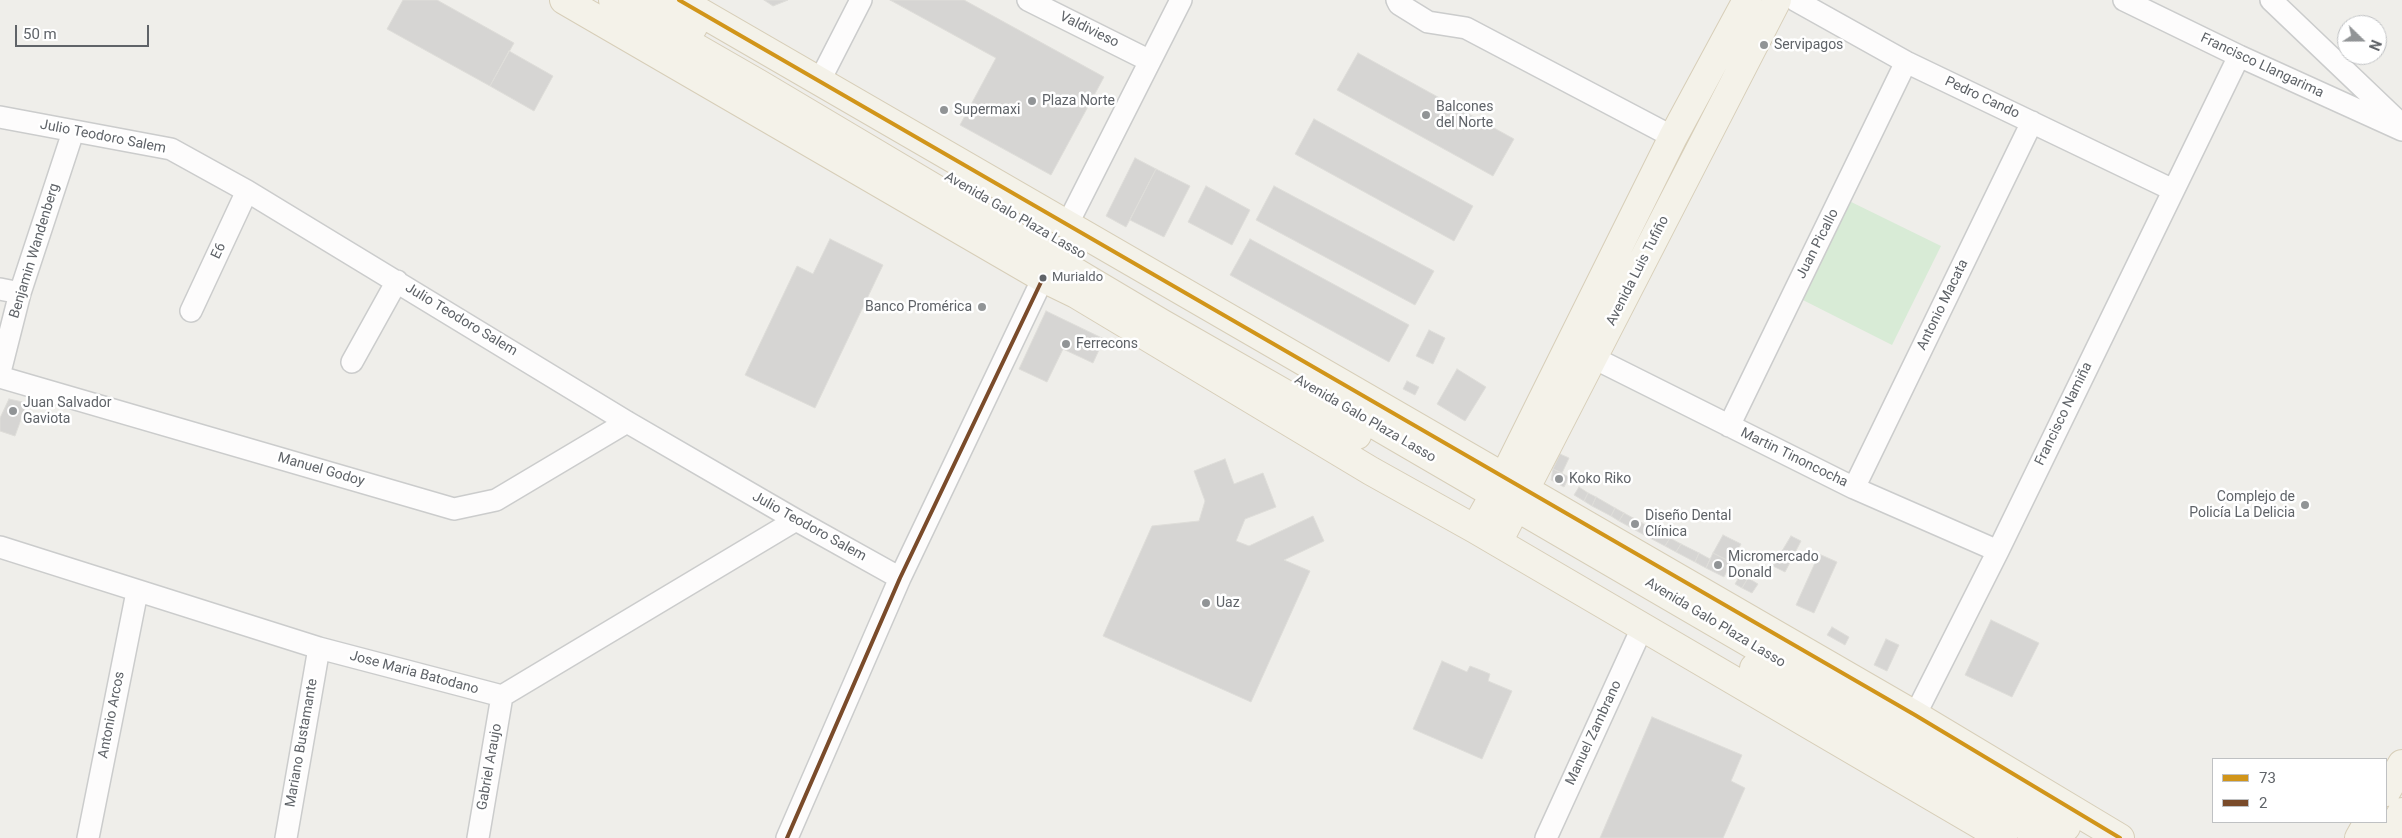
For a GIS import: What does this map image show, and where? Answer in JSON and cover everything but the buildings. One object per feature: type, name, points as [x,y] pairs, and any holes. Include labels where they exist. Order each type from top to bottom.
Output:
[{"type":"main road","name":"Avenida Galo Plaza Lasso","points":[[564,0],[1043,278],[1076,294],[1371,472],[1501,509]]},
{"type":"main road","name":"Avenida Galo Plaza Lasso","points":[[613,0],[776,94],[1161,323],[1501,509],[1901,743],[2046,838]]},
{"type":"main road","name":"Avenida Galo Plaza Lasso","points":[[646,0],[1501,509],[1901,743],[2085,838]]},
{"type":"main road","name":"Avenida Galo Plaza Lasso","points":[[679,0],[820,80],[1066,225],[1501,509],[1642,628],[2120,838]]},
{"type":"main road","name":"Avenida Luis Tufiño","points":[[1501,509],[1673,137],[1747,0]]},
{"type":"main road","name":"Avenida Luis Tufiño","points":[[1501,509],[1594,358],[1777,0]]},
{"type":"main road","name":"Avenida Galo Plaza Lasso","points":[[1901,743],[2002,838]]},
{"type":"main road","points":[[2387,790],[2402,764]]},
{"type":"main road","points":[[2387,838],[2402,812]]},
{"type":"main road","points":[[2359,838],[2367,823]]},
{"type":"street","points":[[820,80],[860,0]]},
{"type":"street","name":"Valdivieso","points":[[1028,0],[1150,61]]},
{"type":"street","points":[[1066,225],[1181,0]]},
{"type":"street","points":[[1397,0],[1399,4],[1428,22],[1466,28],[1673,137]]},
{"type":"street","name":"Pedro Cando","points":[[1795,0],[1906,62],[2173,190]]},
{"type":"street","name":"Francisco Llangarima","points":[[2124,0],[2239,56],[2402,130]]},
{"type":"street","points":[[2271,0],[2402,125]]},
{"type":"street","name":"Francisco Namiña","points":[[1901,743],[1998,551],[2239,56]]},
{"type":"street","name":"Juan Picallo","points":[[1729,426],[1906,62]]},
{"type":"street","name":"Julio Teodoro Salem","points":[[0,117],[171,149],[247,191],[627,422],[900,578]]},
{"type":"street","name":"Antonio Macata","points":[[1854,488],[2032,122]]},
{"type":"street","name":"Benjamin Wandenberg","points":[[0,372],[10,291],[73,132]]},
{"type":"street","name":"E6","points":[[191,310],[247,191]]},
{"type":"street","points":[[787,838],[900,578],[1043,278]]},
{"type":"street","points":[[352,362],[397,281]]},
{"type":"street","name":"Martin Tinoncocha","points":[[1594,358],[1854,488],[1998,551]]},
{"type":"street","name":"Manuel Godoy","points":[[0,377],[454,509],[496,500],[627,422]]},
{"type":"street","points":[[502,696],[796,520]]},
{"type":"street","name":"Jose Maria Batodano","points":[[0,547],[137,592],[319,648],[502,696]]},
{"type":"street","name":"Antonio Arcos","points":[[88,838],[137,592]]},
{"type":"street","name":"Manuel Zambrano","points":[[1546,838],[1642,628]]},
{"type":"street","name":"Mariano Bustamante","points":[[286,838],[319,648]]},
{"type":"street","name":"Gabriel Araujo","points":[[478,838],[502,696]]},
{"type":"green space","points":[[1839,196],[1941,246],[1892,345],[1791,294]]},
{"type":"transit line","name":"73","points":[[679,0],[1915,715],[2120,838]]},
{"type":"transit line","name":"2","points":[[787,838],[900,578],[1043,278]]},
{"type":"place","name":"Servipagos","points":[[1764,45]]},
{"type":"place","name":"Plaza Norte","points":[[1032,101]]},
{"type":"place","name":"Supermaxi","points":[[944,110]]},
{"type":"place","name":"Balcones del Norte","points":[[1426,115]]},
{"type":"place","name":"Murialdo","points":[[1043,278]]},
{"type":"place","name":"Banco Promérica","points":[[982,307]]},
{"type":"place","name":"Ferrecons","points":[[1066,344]]},
{"type":"place","name":"Juan Salvador Gaviota","points":[[13,411]]},
{"type":"place","name":"Koko Riko","points":[[1559,479]]},
{"type":"place","name":"Complejo de Policía La Delicia","points":[[2305,505]]},
{"type":"place","name":"Diseño Dental Clínica","points":[[1635,524]]},
{"type":"place","name":"Micromercado Donald","points":[[1718,565]]},
{"type":"place","name":"Uaz","points":[[1206,603]]}]
